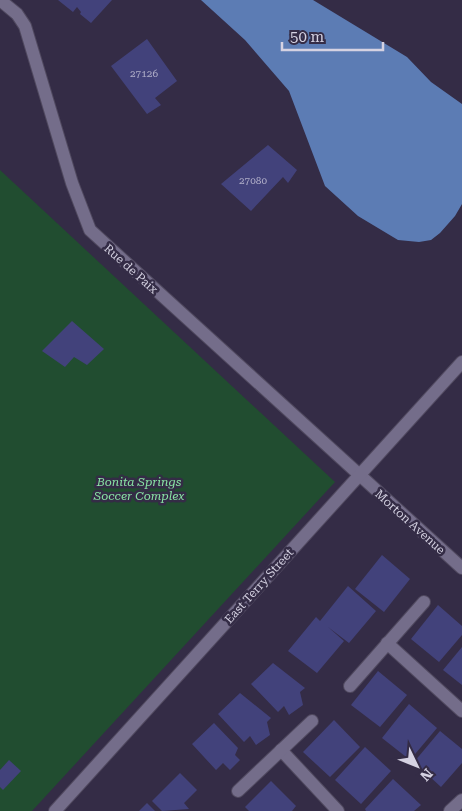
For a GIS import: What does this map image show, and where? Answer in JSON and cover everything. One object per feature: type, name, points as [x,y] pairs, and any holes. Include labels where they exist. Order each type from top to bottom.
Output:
[{"type":"street","name":"Rue de Paix","points":[[0,0],[17,14],[25,26],[72,183],[90,230],[359,476]]},
{"type":"street","name":"East Terry Street","points":[[55,811],[462,362]]},
{"type":"street","name":"Morton Avenue","points":[[359,476],[462,568]]},
{"type":"street","points":[[350,686],[424,602]]},
{"type":"street","points":[[388,643],[462,711]]},
{"type":"street","points":[[238,791],[312,721]]},
{"type":"street","points":[[281,750],[338,811]]},
{"type":"street","points":[[450,811],[462,800]]},
{"type":"green space","name":"Bonita Springs Soccer Complex","points":[[0,170],[335,482],[32,811],[0,811]]},
{"type":"water","points":[[201,0],[313,0],[407,57],[431,82],[462,104],[462,204],[455,216],[440,233],[431,240],[419,242],[398,240],[358,216],[325,186],[289,91],[245,40]]},
{"type":"building","points":[[58,0],[112,0],[91,23],[80,14],[81,12],[77,7],[73,12]]},
{"type":"building","points":[[147,39],[177,81],[155,98],[161,105],[147,114],[111,66]]},
{"type":"building","points":[[268,145],[297,170],[288,183],[283,177],[251,211],[221,184]]},
{"type":"building","points":[[72,321],[104,349],[87,365],[74,357],[65,367],[42,351]]},
{"type":"building","points":[[382,555],[410,579],[384,612],[355,589]]},
{"type":"building","points":[[348,586],[376,611],[349,643],[328,627],[344,641],[317,673],[288,651],[316,617],[320,621]]},
{"type":"building","points":[[438,605],[462,626],[462,635],[439,662],[411,639]]},
{"type":"building","points":[[462,647],[462,685],[443,670]]},
{"type":"building","points":[[273,663],[305,688],[300,692],[303,705],[289,715],[284,706],[278,712],[251,684]]},
{"type":"building","points":[[378,671],[407,695],[380,727],[351,705]]},
{"type":"building","points":[[240,693],[271,718],[267,722],[270,735],[256,745],[250,736],[244,742],[218,714]]},
{"type":"building","points":[[409,704],[437,728],[410,760],[382,738]]},
{"type":"building","points":[[334,720],[360,747],[330,777],[303,752]]},
{"type":"building","points":[[214,723],[238,748],[235,755],[240,760],[230,770],[223,763],[216,770],[192,744]]},
{"type":"building","points":[[440,731],[462,749],[462,763],[441,787],[414,762]]},
{"type":"building","points":[[365,747],[391,771],[361,804],[335,780]]},
{"type":"building","points":[[9,760],[21,771],[3,790],[0,787],[0,770]]},
{"type":"building","points":[[180,773],[197,790],[184,803],[189,809],[162,811],[152,801]]},
{"type":"building","points":[[393,779],[421,805],[414,811],[366,811],[365,809]]},
{"type":"building","points":[[271,781],[296,806],[292,811],[249,811],[245,807]]},
{"type":"building","points":[[147,803],[155,811],[139,811]]}]
